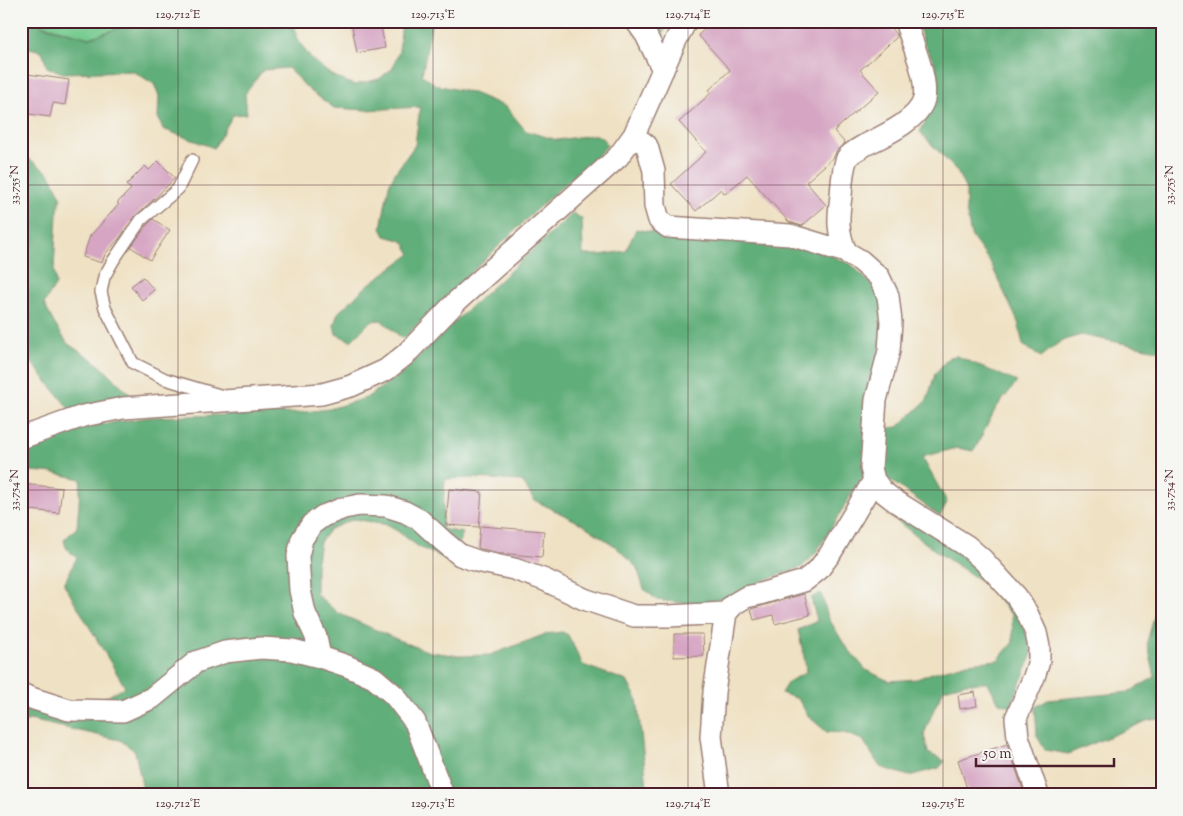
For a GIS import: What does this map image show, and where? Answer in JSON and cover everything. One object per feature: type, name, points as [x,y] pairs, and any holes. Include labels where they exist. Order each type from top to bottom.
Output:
[{"type":"street","points":[[636,21],[646,35],[663,70]]},
{"type":"street","points":[[21,438],[82,416],[123,408],[322,394],[351,386],[386,370],[405,355],[458,300],[618,157],[634,135],[686,21]]},
{"type":"street","points":[[846,252],[840,238],[838,218],[843,174],[848,157],[911,118],[924,99],[924,82],[905,21]]},
{"type":"street","points":[[634,135],[646,146],[654,171],[656,206],[659,220],[668,227],[790,235],[846,252],[861,261],[879,277],[888,296],[891,322],[889,351],[876,400],[871,468],[874,480],[882,491],[895,501],[967,546],[1016,596],[1027,613],[1036,633],[1039,661],[1034,678],[1016,718],[1018,737],[1038,795]]},
{"type":"street","points":[[718,795],[711,737],[714,692],[726,613],[734,604],[746,597],[804,581],[818,570],[830,554],[874,480]]},
{"type":"street","points":[[320,657],[316,638],[305,613],[300,590],[298,556],[302,539],[312,524],[323,516],[344,508],[360,505],[386,506],[405,512],[420,520],[460,555],[477,562],[514,569],[545,580],[584,599],[634,616],[726,613]]},
{"type":"street","points":[[21,694],[68,710],[123,711],[152,698],[196,662],[225,652],[261,648],[292,650],[347,666],[374,678],[394,695],[415,722],[443,795]]},
{"type":"lane","points":[[192,160],[178,189],[141,220],[104,277],[101,292],[105,308],[132,363],[166,379],[240,400]]},
{"type":"green space","points":[[21,21],[36,21],[43,26],[89,38],[119,28],[128,21],[295,21],[296,37],[311,59],[331,75],[354,85],[379,79],[393,68],[399,51],[402,21],[432,21],[422,75],[436,85],[473,93],[506,107],[526,131],[557,140],[593,135],[602,137],[607,146],[538,208],[403,339],[381,320],[371,321],[351,341],[336,334],[334,325],[338,313],[369,284],[411,254],[403,241],[385,236],[381,228],[389,185],[395,173],[415,145],[420,107],[366,110],[334,108],[309,90],[288,68],[263,70],[245,94],[247,114],[233,115],[214,148],[163,129],[158,117],[159,96],[154,84],[133,71],[63,73],[47,67],[42,51],[21,46]]},
{"type":"green space","points":[[36,21],[128,21],[119,28],[89,38],[43,25]]},
{"type":"green space","points":[[645,21],[669,21],[659,39]]},
{"type":"green space","points":[[917,21],[1162,21],[1162,220],[1152,243],[1157,263],[1162,267],[1162,351],[1081,335],[1061,341],[1041,357],[1023,345],[1018,322],[990,262],[971,236],[966,210],[966,190],[957,171],[920,132],[930,112],[935,96],[935,64],[924,44]]},
{"type":"green space","points":[[21,153],[49,173],[61,196],[57,215],[54,269],[56,284],[44,304],[68,344],[95,361],[130,394],[70,410],[24,353],[21,344]]},
{"type":"green space","points":[[573,213],[582,219],[583,255],[600,255],[626,251],[636,229],[673,236],[768,241],[828,254],[852,265],[877,290],[885,310],[866,425],[887,428],[898,427],[927,400],[935,374],[949,357],[957,356],[1017,382],[996,408],[974,451],[957,448],[922,457],[947,502],[940,516],[887,478],[864,477],[857,485],[816,553],[802,567],[761,581],[729,596],[699,605],[657,600],[644,589],[637,568],[615,546],[582,524],[534,500],[522,481],[473,478],[445,479],[442,529],[463,533],[450,561],[419,547],[389,525],[354,519],[330,529],[320,542],[316,566],[316,594],[338,613],[430,652],[461,656],[490,655],[546,634],[562,632],[568,635],[583,665],[627,681],[637,699],[648,795],[144,795],[135,751],[120,740],[30,720],[21,723],[21,700],[95,703],[125,687],[64,584],[77,557],[68,550],[64,540],[77,527],[81,479],[54,473],[21,470],[21,448],[89,426],[150,417],[296,413],[329,409],[366,398],[401,374],[452,324]]},
{"type":"green space","points":[[903,516],[977,564],[1022,617],[1032,654],[1011,706],[999,703],[988,683],[966,683],[944,689],[924,734],[928,753],[945,761],[939,768],[909,776],[880,767],[863,740],[844,733],[827,732],[809,717],[798,699],[781,693],[788,682],[806,672],[798,630],[817,621],[811,598],[821,593],[828,617],[844,644],[866,670],[889,681],[917,679],[968,663],[998,660],[1013,642],[1012,615],[984,583],[937,552],[897,521]]},
{"type":"green space","points":[[1162,589],[1162,719],[1149,720],[1068,754],[1045,750],[1037,736],[1035,707],[1048,700],[1129,692],[1155,677],[1147,642]]},
{"type":"green space","points":[[1162,786],[1162,795],[1130,795]]},
{"type":"building","points":[[351,21],[380,21],[385,48],[357,53]]},
{"type":"building","points":[[714,21],[884,21],[897,35],[860,70],[879,91],[834,131],[845,143],[837,150],[834,157],[806,182],[826,205],[802,226],[789,222],[747,175],[725,194],[721,189],[696,211],[671,184],[706,152],[679,122],[711,93],[709,90],[730,70],[698,35]]},
{"type":"building","points":[[21,73],[69,80],[65,105],[53,103],[50,117],[21,113]]},
{"type":"building","points":[[158,161],[175,178],[135,216],[119,239],[105,254],[102,263],[83,257],[90,236],[131,189],[126,185],[145,166],[149,170]]},
{"type":"building","points":[[153,219],[170,230],[150,260],[131,247]]},
{"type":"building","points":[[143,277],[154,290],[142,300],[131,286]]},
{"type":"building","points":[[21,484],[62,488],[59,513],[21,509]]},
{"type":"building","points":[[449,489],[482,492],[479,527],[446,525]]},
{"type":"building","points":[[480,526],[544,531],[542,557],[499,553],[478,548]]},
{"type":"building","points":[[804,594],[810,615],[775,624],[773,615],[754,620],[751,609]]},
{"type":"building","points":[[674,634],[703,634],[704,656],[674,657]]},
{"type":"building","points":[[975,692],[977,706],[960,709],[958,695]]},
{"type":"building","points":[[1007,744],[1025,795],[969,795],[958,760]]}]
